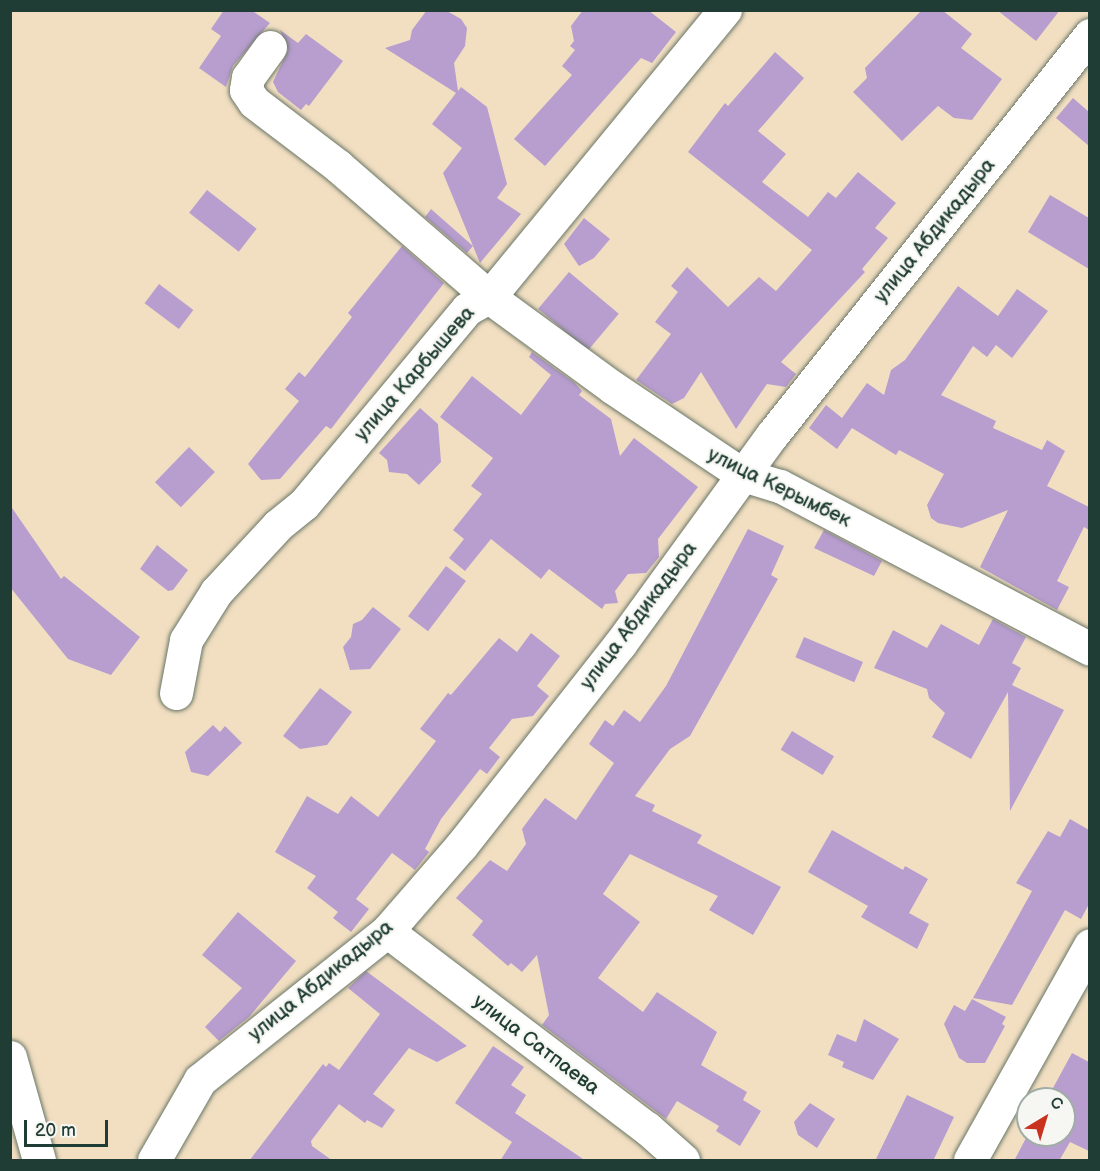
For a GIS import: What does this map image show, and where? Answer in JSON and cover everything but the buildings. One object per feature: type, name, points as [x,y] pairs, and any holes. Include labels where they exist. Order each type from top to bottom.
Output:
[{"type":"street","name":"улица Карбышева","points":[[176,693],[186,640],[210,600],[278,525],[304,504],[467,309],[489,297],[725,10]]},
{"type":"street","name":"улица Абдикадыра","points":[[154,1161],[200,1080],[387,931],[460,846],[620,644],[743,475],[1089,35]]},
{"type":"street","name":"улица Керымбек","points":[[270,47],[248,77],[248,96],[338,166],[489,297],[678,435],[743,475],[780,486],[1089,649]]},
{"type":"street","name":"улица Сатпаева","points":[[387,931],[647,1128],[683,1161]]},
{"type":"street","points":[[970,1161],[1089,945]]},
{"type":"street","points":[[10,1057],[39,1161]]}]
